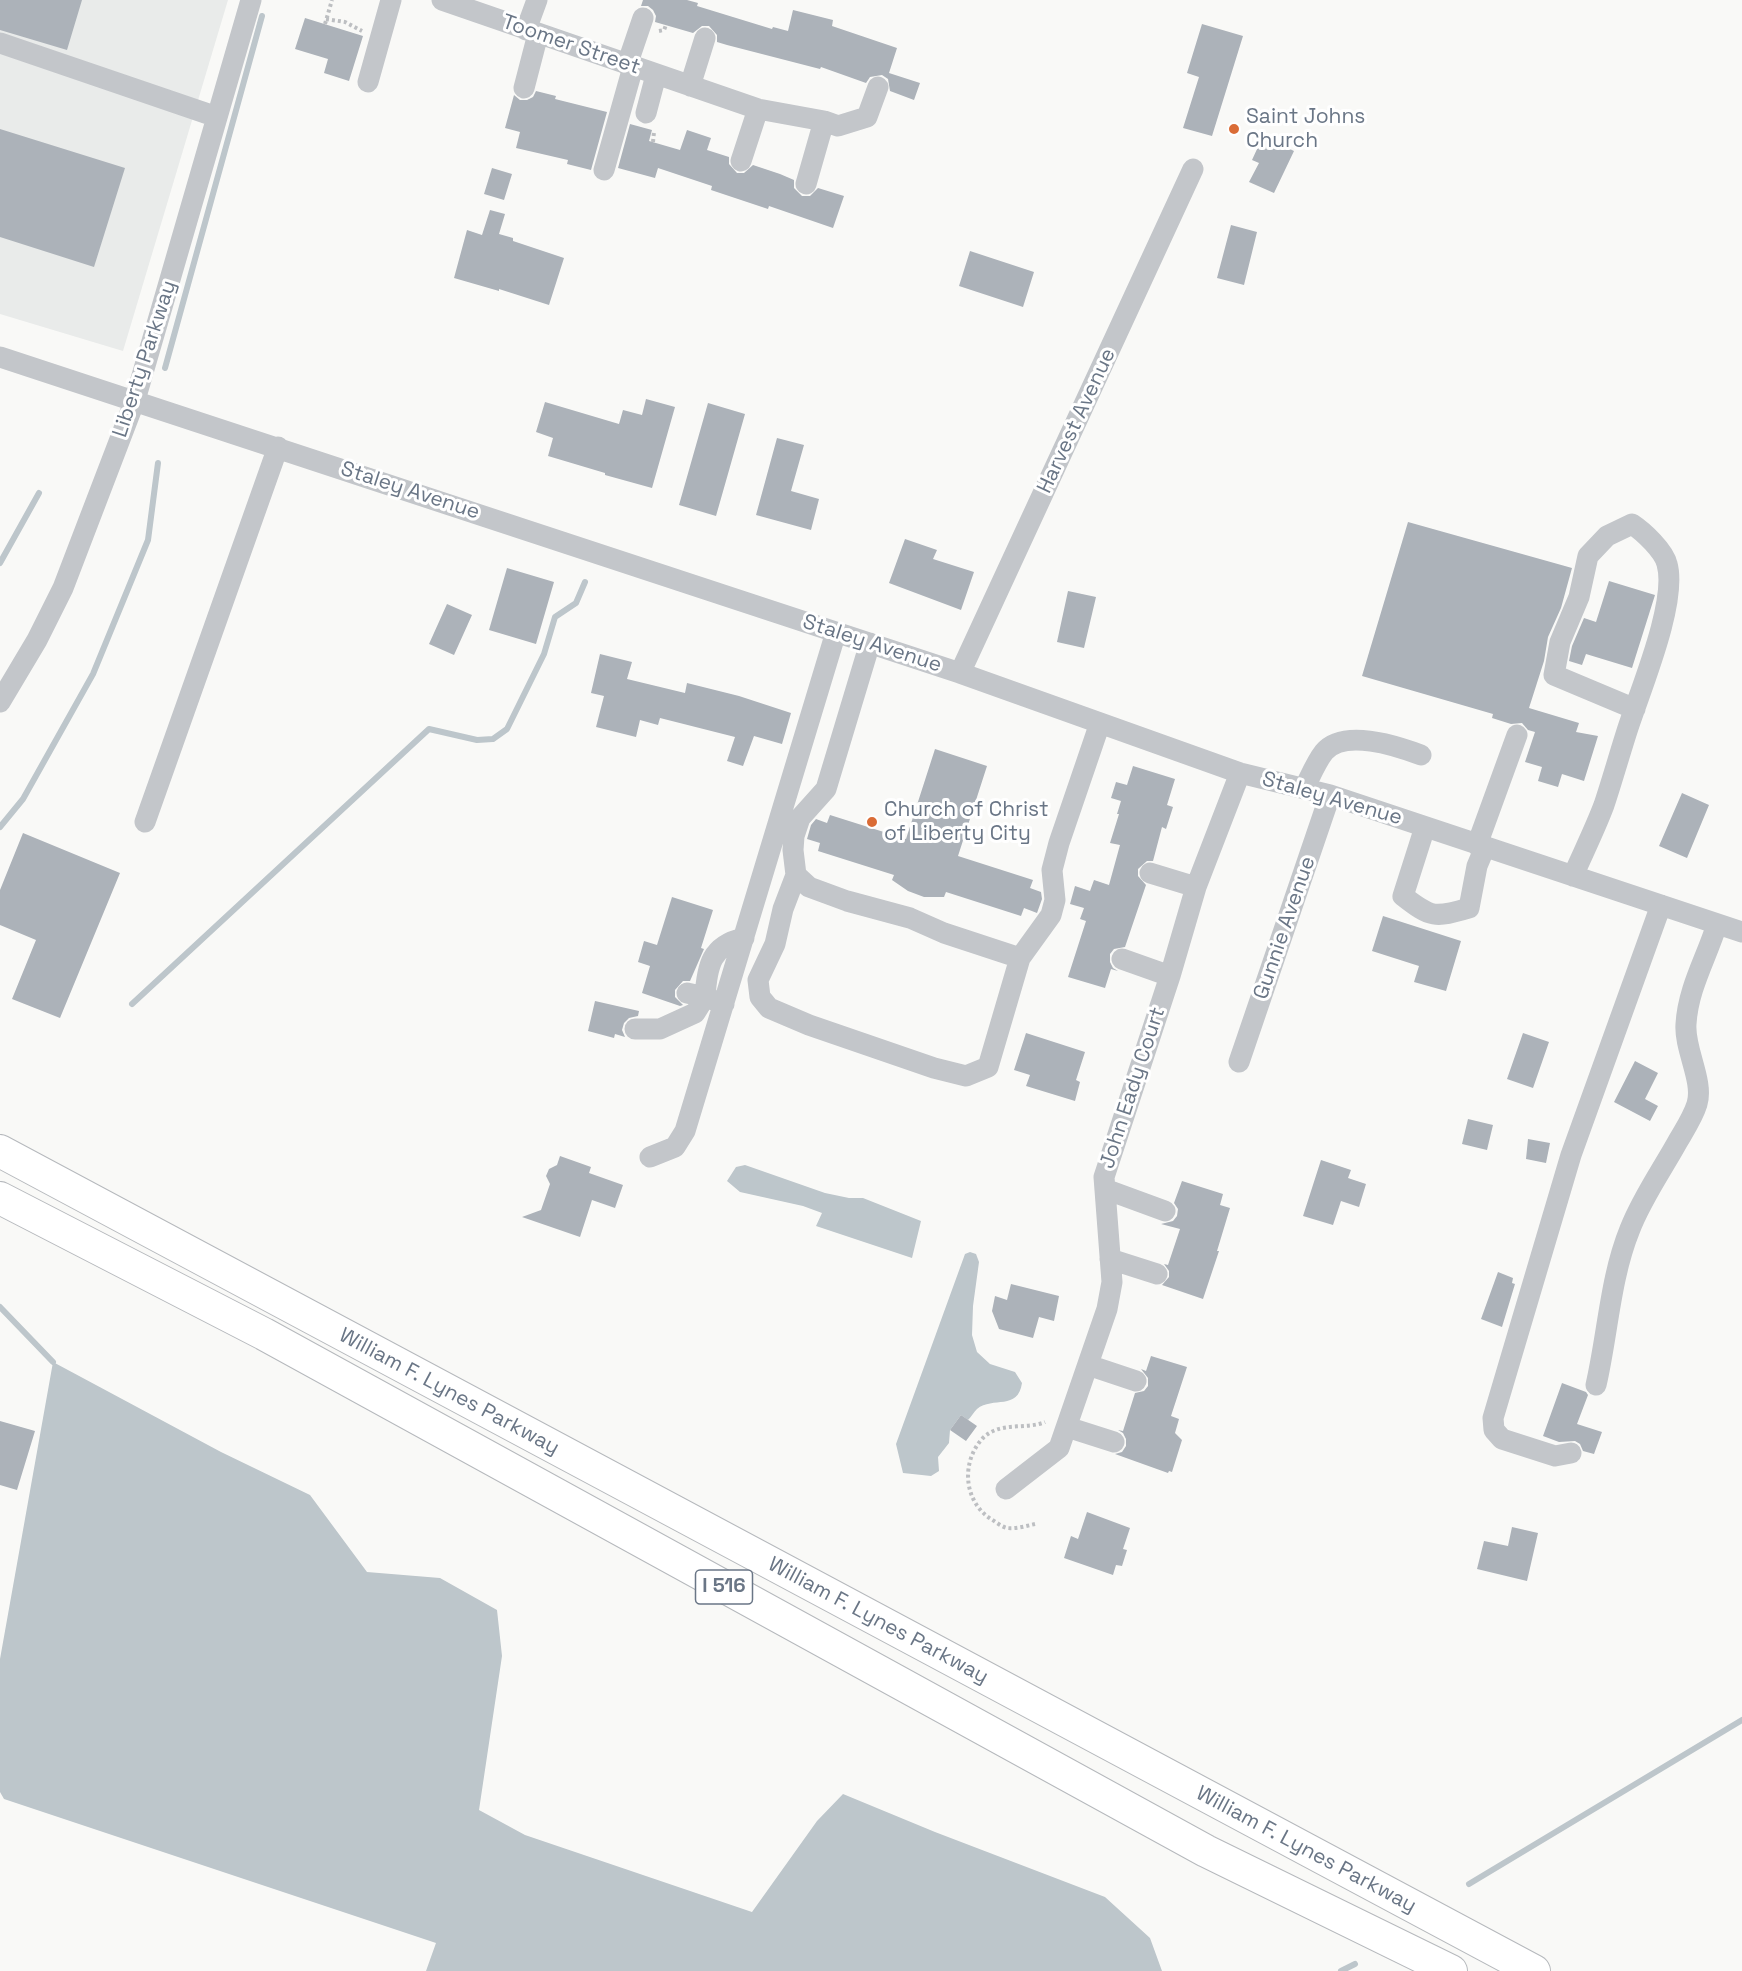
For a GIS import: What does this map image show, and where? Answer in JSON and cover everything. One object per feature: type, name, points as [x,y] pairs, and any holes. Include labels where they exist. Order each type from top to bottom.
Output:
[{"type":"highway","name":"William F. Lynes Parkway","points":[[0,1151],[1533,1971]]},
{"type":"highway","name":"William F. Lynes Parkway","points":[[0,1198],[264,1334],[1206,1851],[1451,1971]]},
{"type":"street","name":"Liberty Parkway","points":[[0,702],[37,640],[63,588],[135,400],[251,0]]},
{"type":"street","points":[[368,82],[391,0]]},
{"type":"street","name":"Toomer Street","points":[[442,0],[661,77],[758,108],[831,123]]},
{"type":"street","points":[[524,88],[537,0]]},
{"type":"street","points":[[604,171],[643,18]]},
{"type":"street","points":[[690,86],[705,38]]},
{"type":"street","points":[[0,43],[217,117]]},
{"type":"street","points":[[646,113],[661,77]]},
{"type":"street","points":[[806,184],[831,123],[867,117],[878,87]]},
{"type":"street","points":[[741,161],[758,108]]},
{"type":"street","name":"Harvest Avenue","points":[[960,673],[1193,170]]},
{"type":"street","name":"Staley Avenue","points":[[0,357],[960,673],[1240,773],[1330,795],[1742,932]]},
{"type":"street","points":[[145,822],[278,447]]},
{"type":"street","points":[[1573,876],[1603,807],[1635,709],[1661,626],[1669,591],[1667,563],[1647,534],[1632,524],[1607,536],[1588,556],[1579,597],[1560,642],[1554,675],[1635,709]]},
{"type":"street","points":[[635,1029],[660,1029],[695,1013],[744,938],[836,632]]},
{"type":"street","points":[[870,643],[826,789],[800,818],[794,836],[792,850],[796,875],[783,909],[775,944],[758,980],[760,997],[769,1008],[809,1025],[934,1068],[966,1076],[988,1066],[1020,958],[1052,915],[1055,900],[1052,870],[1100,723]]},
{"type":"street","points":[[1425,827],[1403,896],[1424,913],[1445,915],[1469,908],[1481,846],[1517,735]]},
{"type":"street","points":[[1304,789],[1325,751],[1341,742],[1360,739],[1421,755]]},
{"type":"street","name":"John Eady Court","points":[[1006,1489],[1059,1448],[1059,1423],[1088,1365],[1107,1309],[1112,1282],[1104,1177],[1170,976],[1196,886],[1240,773]]},
{"type":"street","name":"Gunnie Avenue","points":[[1239,1062],[1330,795]]},
{"type":"street","points":[[1150,873],[1196,886]]},
{"type":"street","points":[[796,875],[809,886],[847,902],[910,918],[944,933],[1020,958]]},
{"type":"street","points":[[1571,1453],[1555,1456],[1502,1439],[1494,1430],[1493,1418],[1571,1155],[1661,905]]},
{"type":"street","points":[[1596,1384],[1614,1290],[1630,1230],[1697,1104],[1698,1092],[1686,1027],[1687,1015],[1693,988],[1717,924]]},
{"type":"street","points":[[1122,959],[1170,976]]},
{"type":"street","points":[[650,1157],[675,1147],[685,1131],[705,998]]},
{"type":"street","points":[[1105,1189],[1165,1211]]},
{"type":"street","points":[[1110,1259],[1157,1274]]},
{"type":"street","points":[[1088,1365],[1136,1381]]},
{"type":"street","points":[[1059,1423],[1114,1442]]},
{"type":"path","points":[[332,0],[326,22],[353,25],[379,42]]},
{"type":"path","points":[[1035,1524],[1005,1528],[983,1514],[969,1493],[970,1458],[984,1437],[1001,1428],[1059,1423]]},
{"type":"shaded area","points":[[0,0],[228,0],[123,351],[0,314]]},
{"type":"shaded area","points":[[745,1165],[825,1193],[849,1198],[863,1198],[921,1221],[912,1258],[816,1226],[822,1213],[803,1206],[740,1192],[727,1181],[736,1167]]},
{"type":"shaded area","points":[[970,1252],[976,1254],[979,1262],[972,1335],[977,1352],[990,1364],[1015,1372],[1022,1383],[1020,1392],[1010,1400],[983,1405],[968,1420],[961,1415],[950,1430],[949,1443],[938,1457],[939,1471],[931,1476],[903,1473],[896,1444],[965,1254]]},
{"type":"shaded area","points":[[53,1362],[221,1452],[310,1495],[367,1572],[440,1578],[497,1610],[502,1656],[479,1810],[525,1835],[752,1912],[817,1821],[843,1794],[1105,1897],[1150,1938],[1162,1971],[426,1971],[436,1943],[4,1799],[0,1792],[0,1659]]},
{"type":"building","points":[[0,0],[82,0],[67,50],[0,30]]},
{"type":"building","points":[[643,0],[687,0],[698,3],[697,6],[772,29],[773,27],[788,31],[793,10],[833,20],[832,26],[897,48],[889,73],[920,83],[914,100],[890,91],[888,79],[882,75],[870,77],[866,83],[821,67],[820,69],[727,45],[717,42],[717,35],[709,26],[702,26],[693,33],[655,22],[656,16],[653,10],[648,6],[641,6]]},
{"type":"building","points":[[305,18],[363,36],[349,81],[324,73],[328,59],[295,49]]},
{"type":"building","points":[[1202,24],[1243,36],[1212,136],[1183,128],[1199,77],[1187,73]]},
{"type":"building","points":[[536,91],[556,96],[555,99],[607,112],[591,170],[567,164],[568,160],[516,148],[520,132],[505,128],[514,95],[520,100],[527,100],[533,97]]},
{"type":"building","points":[[630,124],[652,130],[649,141],[680,150],[687,130],[711,138],[707,150],[729,157],[729,164],[737,173],[744,173],[753,165],[780,174],[794,180],[794,188],[802,196],[810,196],[818,188],[844,196],[833,228],[769,206],[768,209],[711,190],[712,186],[658,168],[655,178],[618,168]]},
{"type":"building","points":[[0,129],[125,168],[94,267],[0,237]]},
{"type":"building","points":[[1263,136],[1294,151],[1274,193],[1249,182],[1259,163],[1252,160]]},
{"type":"building","points":[[492,168],[512,174],[504,200],[484,194]]},
{"type":"building","points":[[490,210],[505,214],[499,234],[564,258],[549,305],[454,278],[467,230],[482,235]]},
{"type":"building","points":[[1231,225],[1257,232],[1244,285],[1217,278]]},
{"type":"building","points":[[970,251],[1034,272],[1023,307],[959,286]]},
{"type":"building","points":[[646,399],[675,407],[652,488],[548,456],[553,438],[536,432],[545,402],[619,424],[623,410],[642,415]]},
{"type":"building","points":[[708,403],[745,414],[716,516],[679,505]]},
{"type":"building","points":[[777,438],[804,445],[791,491],[819,499],[811,530],[756,515]]},
{"type":"building","points":[[1408,522],[1572,568],[1561,608],[1548,637],[1544,661],[1529,708],[1579,723],[1576,732],[1598,736],[1584,781],[1562,774],[1558,787],[1538,781],[1542,767],[1525,762],[1535,732],[1528,730],[1522,723],[1511,724],[1492,718],[1493,714],[1362,676]]},
{"type":"building","points":[[905,539],[937,550],[933,559],[974,572],[961,610],[889,583]]},
{"type":"building","points":[[507,568],[554,582],[536,644],[489,630]]},
{"type":"building","points":[[1609,581],[1655,595],[1632,668],[1586,654],[1582,665],[1569,661],[1572,646],[1584,618],[1596,622]]},
{"type":"building","points":[[1068,591],[1096,597],[1084,648],[1057,642]]},
{"type":"building","points":[[447,604],[472,615],[454,655],[429,644]]},
{"type":"building","points":[[600,654],[632,662],[627,679],[685,693],[687,683],[739,696],[791,713],[782,744],[754,736],[743,766],[727,761],[735,737],[660,718],[658,725],[640,720],[636,737],[596,727],[604,696],[591,693]]},
{"type":"building","points":[[935,749],[987,766],[958,856],[1033,880],[1030,888],[1041,892],[1042,899],[1037,913],[1024,908],[1021,916],[946,892],[944,897],[924,897],[908,891],[892,880],[894,875],[818,851],[820,843],[807,839],[811,825],[816,819],[827,823],[830,815],[906,839]]},
{"type":"building","points":[[1133,766],[1175,779],[1167,805],[1173,807],[1166,829],[1162,827],[1153,861],[1147,861],[1138,869],[1138,876],[1146,885],[1125,947],[1114,949],[1110,954],[1110,962],[1118,971],[1111,969],[1105,988],[1068,977],[1086,921],[1080,919],[1084,908],[1070,904],[1075,886],[1090,891],[1094,880],[1109,885],[1120,845],[1110,843],[1121,801],[1111,798],[1116,782],[1127,785]]},
{"type":"building","points":[[1682,793],[1709,805],[1687,858],[1659,846]]},
{"type":"building","points":[[23,833],[120,873],[60,1018],[12,999],[36,940],[0,925],[0,890]]},
{"type":"building","points":[[672,897],[713,910],[701,948],[704,949],[690,981],[683,981],[675,990],[675,997],[683,1005],[680,1006],[642,993],[650,966],[638,962],[644,941],[657,945]]},
{"type":"building","points":[[1383,916],[1461,941],[1446,991],[1414,982],[1419,966],[1372,951]]},
{"type":"building","points":[[595,1001],[639,1011],[638,1016],[629,1018],[624,1023],[622,1030],[625,1037],[615,1034],[614,1038],[588,1031]]},
{"type":"building","points":[[1026,1033],[1085,1052],[1076,1080],[1080,1082],[1075,1101],[1026,1086],[1030,1075],[1014,1070]]},
{"type":"building","points":[[1523,1033],[1549,1042],[1533,1088],[1507,1079]]},
{"type":"building","points":[[1635,1061],[1658,1073],[1645,1099],[1658,1106],[1650,1121],[1614,1102]]},
{"type":"building","points":[[1468,1119],[1493,1125],[1487,1150],[1462,1144]]},
{"type":"building","points":[[1528,1139],[1550,1143],[1546,1163],[1526,1159]]},
{"type":"building","points":[[560,1156],[591,1167],[589,1173],[623,1185],[615,1208],[592,1200],[580,1237],[522,1217],[541,1210],[550,1184],[546,1176],[549,1169],[557,1165]]},
{"type":"building","points":[[1321,1160],[1351,1170],[1348,1178],[1366,1184],[1359,1207],[1341,1201],[1333,1225],[1303,1216]]},
{"type":"building","points":[[1182,1181],[1223,1194],[1220,1205],[1230,1208],[1203,1299],[1162,1285],[1169,1277],[1169,1271],[1164,1264],[1168,1265],[1180,1229],[1161,1224],[1173,1221],[1177,1216],[1178,1209],[1174,1203]]},
{"type":"building","points":[[1498,1272],[1513,1278],[1512,1283],[1515,1284],[1502,1327],[1481,1319]]},
{"type":"building","points":[[1011,1284],[1059,1296],[1054,1321],[1039,1317],[1033,1338],[999,1329],[992,1311],[995,1296],[1007,1300]]},
{"type":"building","points":[[1151,1356],[1187,1367],[1171,1416],[1179,1419],[1175,1433],[1182,1440],[1172,1472],[1168,1473],[1115,1454],[1122,1452],[1126,1446],[1123,1433],[1118,1430],[1123,1431],[1135,1393],[1144,1391],[1148,1386],[1148,1378],[1141,1369],[1146,1371]]},
{"type":"building","points":[[1562,1383],[1586,1392],[1588,1395],[1577,1424],[1602,1432],[1594,1454],[1583,1451],[1580,1444],[1575,1441],[1559,1442],[1543,1436]]},
{"type":"building","points":[[961,1415],[977,1426],[966,1441],[950,1430]]},
{"type":"building","points":[[0,1421],[35,1431],[17,1490],[0,1485]]},
{"type":"building","points":[[1087,1512],[1130,1528],[1123,1549],[1127,1550],[1122,1566],[1116,1565],[1113,1575],[1064,1558],[1071,1536],[1078,1539]]},
{"type":"building","points":[[1512,1527],[1538,1533],[1527,1581],[1477,1569],[1484,1541],[1508,1546]]},
{"type":"waterway","points":[[165,368],[262,16]]},
{"type":"waterway","points":[[0,827],[23,799],[93,674],[148,540],[158,463]]},
{"type":"waterway","points":[[0,563],[39,493]]},
{"type":"waterway","points":[[132,1004],[429,729],[477,740],[493,739],[507,729],[544,654],[555,617],[576,603],[585,582]]},
{"type":"waterway","points":[[0,1307],[53,1362]]},
{"type":"waterway","points":[[1469,1884],[1742,1720]]},
{"type":"waterway","points":[[1341,1971],[1355,1964]]},
{"type":"place","name":"Saint Johns Church","points":[[1234,129]]},
{"type":"place","name":"Church of Christ of Liberty City","points":[[872,822]]}]
